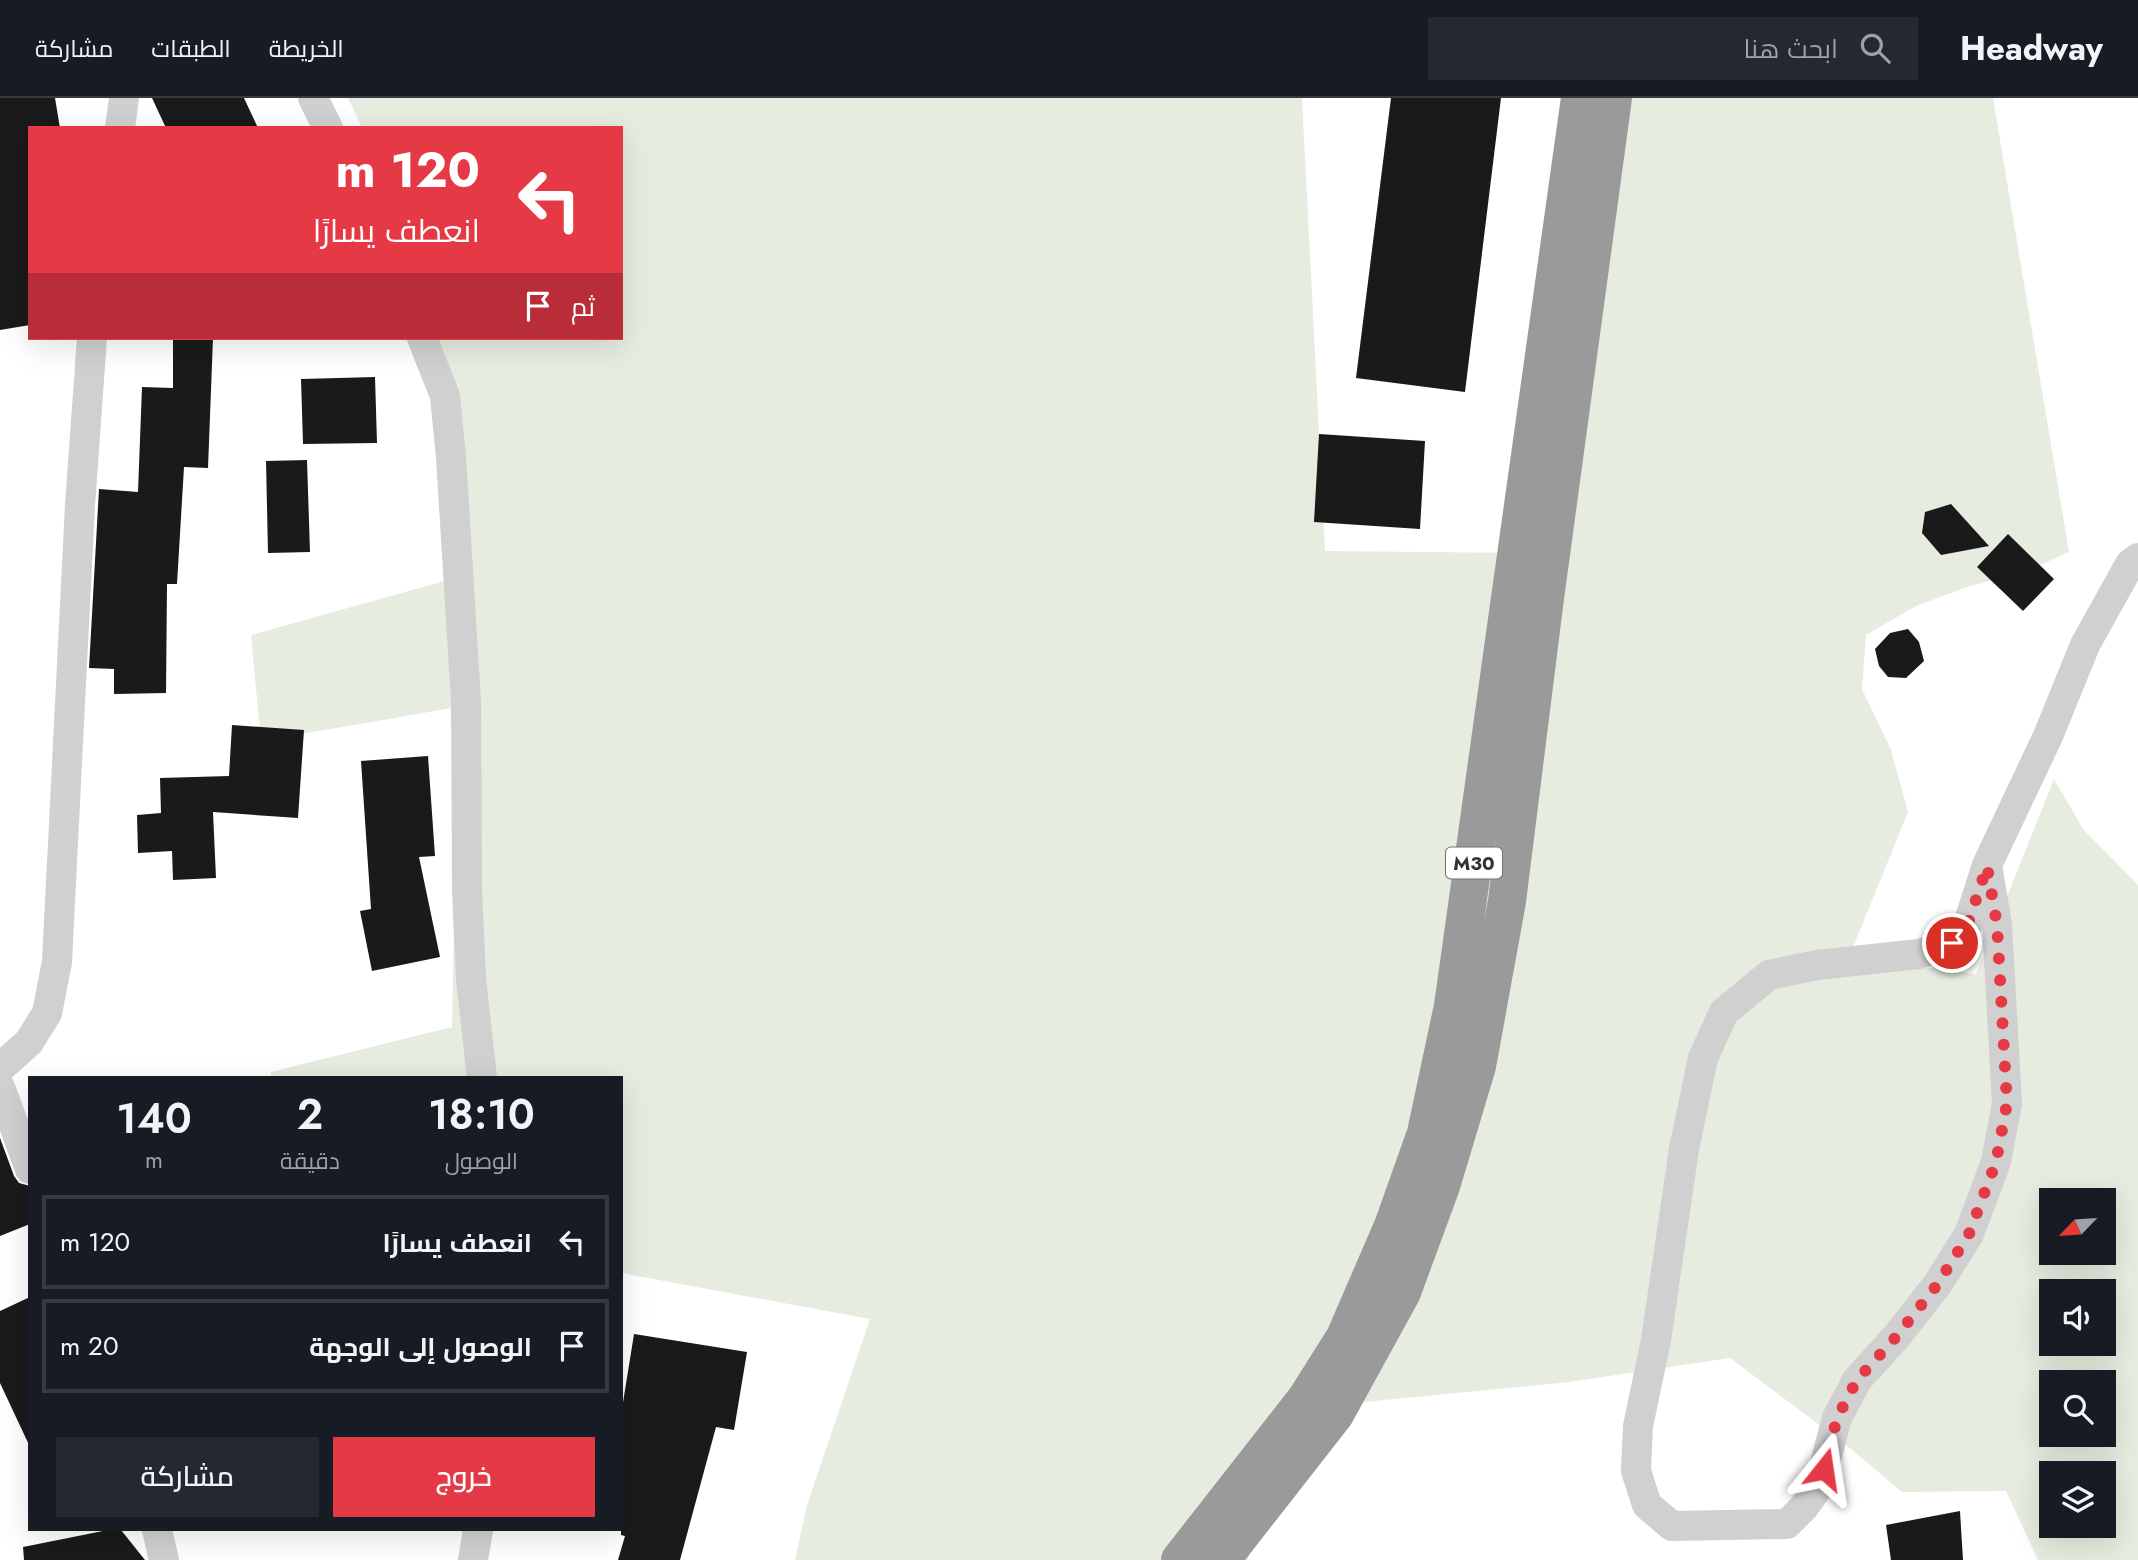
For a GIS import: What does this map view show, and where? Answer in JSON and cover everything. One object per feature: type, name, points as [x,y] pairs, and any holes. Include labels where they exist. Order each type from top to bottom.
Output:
[{"type":"highway","name":"M30","points":[[1180,1560],[1306,1399],[1345,1337],[1393,1226],[1426,1133],[1453,1006],[1580,98]]},
{"type":"highway","name":"M30","points":[[1221,1560],[1335,1415],[1402,1292],[1441,1186],[1477,1066],[1507,901],[1545,597],[1613,98]]},
{"type":"street","points":[[120,126],[124,98]]},
{"type":"street","points":[[313,98],[327,126]]},
{"type":"street","points":[[0,1068],[29,1042],[47,1013],[57,962],[80,505],[92,340]]},
{"type":"street","points":[[423,340],[445,396],[451,457],[466,701],[467,890],[471,979],[482,1076]]},
{"type":"street","points":[[1987,866],[1997,925],[2007,1103],[1996,1162],[1969,1234],[1937,1285],[1896,1337],[1857,1380],[1837,1418],[1819,1486],[1787,1524],[1672,1526],[1647,1505],[1636,1471],[1638,1426],[1656,1340],[1684,1149],[1703,1058],[1724,1012],[1769,975],[1817,965],[1919,954],[1952,943],[1968,924],[1987,866],[2048,736],[2085,645],[2130,564],[2138,558]]},
{"type":"street","points":[[0,1087],[28,1164]]},
{"type":"street","points":[[157,1531],[164,1560]]},
{"type":"street","points":[[473,1560],[478,1531]]},
{"type":"shaded area","points":[[348,98],[1302,98],[1325,551],[1533,553],[1575,98],[1993,98],[2069,552],[2027,571],[1970,586],[1916,606],[1866,635],[1862,689],[1891,750],[1908,812],[1849,957],[1976,974],[2054,779],[2083,829],[2138,885],[2138,1560],[2038,1560],[2006,1491],[1902,1492],[1845,1444],[1730,1358],[1569,1382],[1271,1411],[1248,1560],[795,1560],[807,1505],[870,1319],[623,1273],[623,1076],[271,1076],[271,1072],[452,1027],[458,707],[261,741],[251,635],[466,575],[437,340],[623,340],[623,126],[361,126]]},
{"type":"building","points":[[0,98],[55,98],[60,126],[28,126],[28,325],[0,330]]},
{"type":"building","points":[[152,98],[244,98],[257,126],[165,126]]},
{"type":"building","points":[[1391,98],[1501,98],[1465,392],[1356,378]]},
{"type":"building","points":[[173,340],[213,340],[208,468],[184,467],[177,584],[167,584],[166,693],[114,694],[114,669],[89,668],[99,489],[138,492],[142,387],[173,388]]},
{"type":"building","points":[[375,377],[377,443],[303,444],[301,379]]},
{"type":"building","points":[[1319,434],[1425,441],[1420,529],[1314,522]]},
{"type":"building","points":[[307,460],[310,552],[268,553],[266,461]]},
{"type":"building","points":[[1951,504],[1989,546],[1941,555],[1922,533],[1925,512]]},
{"type":"building","points":[[2008,534],[2054,579],[2023,611],[1977,567]]},
{"type":"building","points":[[1908,629],[1919,642],[1924,661],[1906,678],[1888,677],[1879,666],[1875,649],[1890,633]]},
{"type":"building","points":[[232,725],[304,730],[298,818],[213,812],[216,878],[173,880],[172,851],[138,853],[137,815],[161,813],[160,778],[229,776]]},
{"type":"building","points":[[428,756],[435,856],[419,857],[440,957],[372,971],[360,911],[371,909],[361,761]]},
{"type":"building","points":[[0,1138],[14,1176],[19,1183],[28,1185],[28,1225],[0,1236]]},
{"type":"building","points":[[28,1298],[28,1443],[0,1383],[0,1311]]},
{"type":"building","points":[[634,1334],[747,1352],[734,1430],[716,1427],[680,1560],[618,1560],[625,1536],[621,1535],[623,1403]]},
{"type":"building","points":[[1960,1511],[1963,1560],[1891,1560],[1886,1525]]},
{"type":"building","points":[[103,1531],[122,1531],[145,1560],[24,1560],[23,1547]]},
{"type":"route","points":[[1824,1469],[1837,1418],[1857,1380],[1896,1337],[1937,1285],[1969,1234],[1996,1162],[2007,1103],[1997,925],[1987,866],[1968,924],[1952,943]]}]
